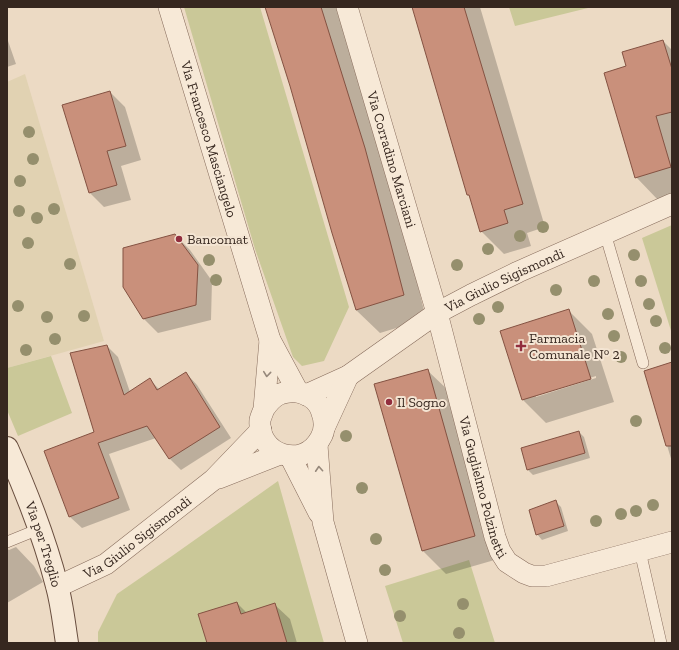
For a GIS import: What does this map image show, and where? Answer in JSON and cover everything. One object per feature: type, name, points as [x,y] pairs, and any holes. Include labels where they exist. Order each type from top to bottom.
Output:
[{"type":"main road","name":"Via per Treglio","points":[[7,448],[39,529],[57,587],[67,643]]},
{"type":"street","name":"Via Francesco Masciangelo","points":[[169,7],[270,340],[302,394]]},
{"type":"street","name":"Via Corradino Marciani","points":[[347,7],[437,313]]},
{"type":"street","name":"Via Giulio Sigismondi","points":[[302,394],[348,376],[437,313],[518,272],[672,204]]},
{"type":"street","name":"Via Guglielmo Polzinetti","points":[[437,313],[495,537],[500,551],[507,562],[524,573],[532,576],[546,576],[672,542]]},
{"type":"street","name":"Via Francesco Masciangelo","points":[[264,408],[270,340]]},
{"type":"street","points":[[323,522],[321,435],[324,416],[320,407],[314,400],[302,394],[288,392],[278,395],[270,401],[264,408],[260,419],[264,440],[271,448],[285,455],[300,455],[310,451],[321,435],[348,376]]},
{"type":"street","name":"Via Giulio Sigismondi","points":[[57,587],[106,564],[213,480],[261,430]]},
{"type":"street","name":"Via Giulio Sigismondi","points":[[213,480],[285,455]]},
{"type":"street","points":[[285,455],[323,522],[357,643]]},
{"type":"lane","points":[[605,233],[643,363]]},
{"type":"lane","points":[[7,542],[39,529]]},
{"type":"lane","points":[[640,551],[661,643]]},
{"type":"shaded area","points":[[184,7],[260,7],[349,307],[324,361],[302,366],[293,357],[255,249]]},
{"type":"shaded area","points":[[509,7],[592,7],[515,26]]},
{"type":"shaded area","points":[[25,74],[104,341],[7,368],[7,82]]},
{"type":"shaded area","points":[[672,225],[672,334],[642,238]]},
{"type":"shaded area","points":[[51,356],[72,413],[18,436],[7,410],[7,368]]},
{"type":"shaded area","points":[[278,481],[324,643],[98,643],[98,632],[117,594]]},
{"type":"shaded area","points":[[469,560],[495,643],[403,643],[385,586]]},
{"type":"building","points":[[265,7],[321,7],[365,148],[404,295],[356,310],[332,233],[290,86]]},
{"type":"building","points":[[412,7],[464,7],[523,204],[504,210],[508,223],[480,232],[469,195],[467,195]]},
{"type":"building","points":[[663,40],[672,69],[672,112],[656,116],[671,167],[635,178],[604,73],[626,66],[622,52]]},
{"type":"building","points":[[110,91],[126,146],[107,151],[117,185],[89,193],[62,105]]},
{"type":"building","points":[[175,234],[198,265],[196,305],[143,319],[123,287],[123,248]]},
{"type":"building","points":[[569,309],[591,379],[522,400],[500,331]]},
{"type":"building","points":[[107,345],[124,395],[150,378],[157,390],[186,372],[220,427],[169,459],[147,426],[98,443],[119,498],[69,517],[44,451],[94,432],[70,353]]},
{"type":"building","points":[[672,362],[672,446],[666,446],[644,371]]},
{"type":"building","points":[[428,369],[475,536],[422,551],[374,384]]},
{"type":"building","points":[[579,431],[585,453],[527,470],[521,448]]},
{"type":"building","points":[[556,500],[564,526],[536,535],[529,510]]},
{"type":"building","points":[[237,602],[241,614],[275,603],[287,643],[207,643],[198,614]]},
{"type":"place","name":"Bancomat","points":[[179,239]]},
{"type":"place","name":"Farmacia Comunale N° 2","points":[[521,346]]},
{"type":"place","name":"Il Sogno","points":[[389,402]]}]
